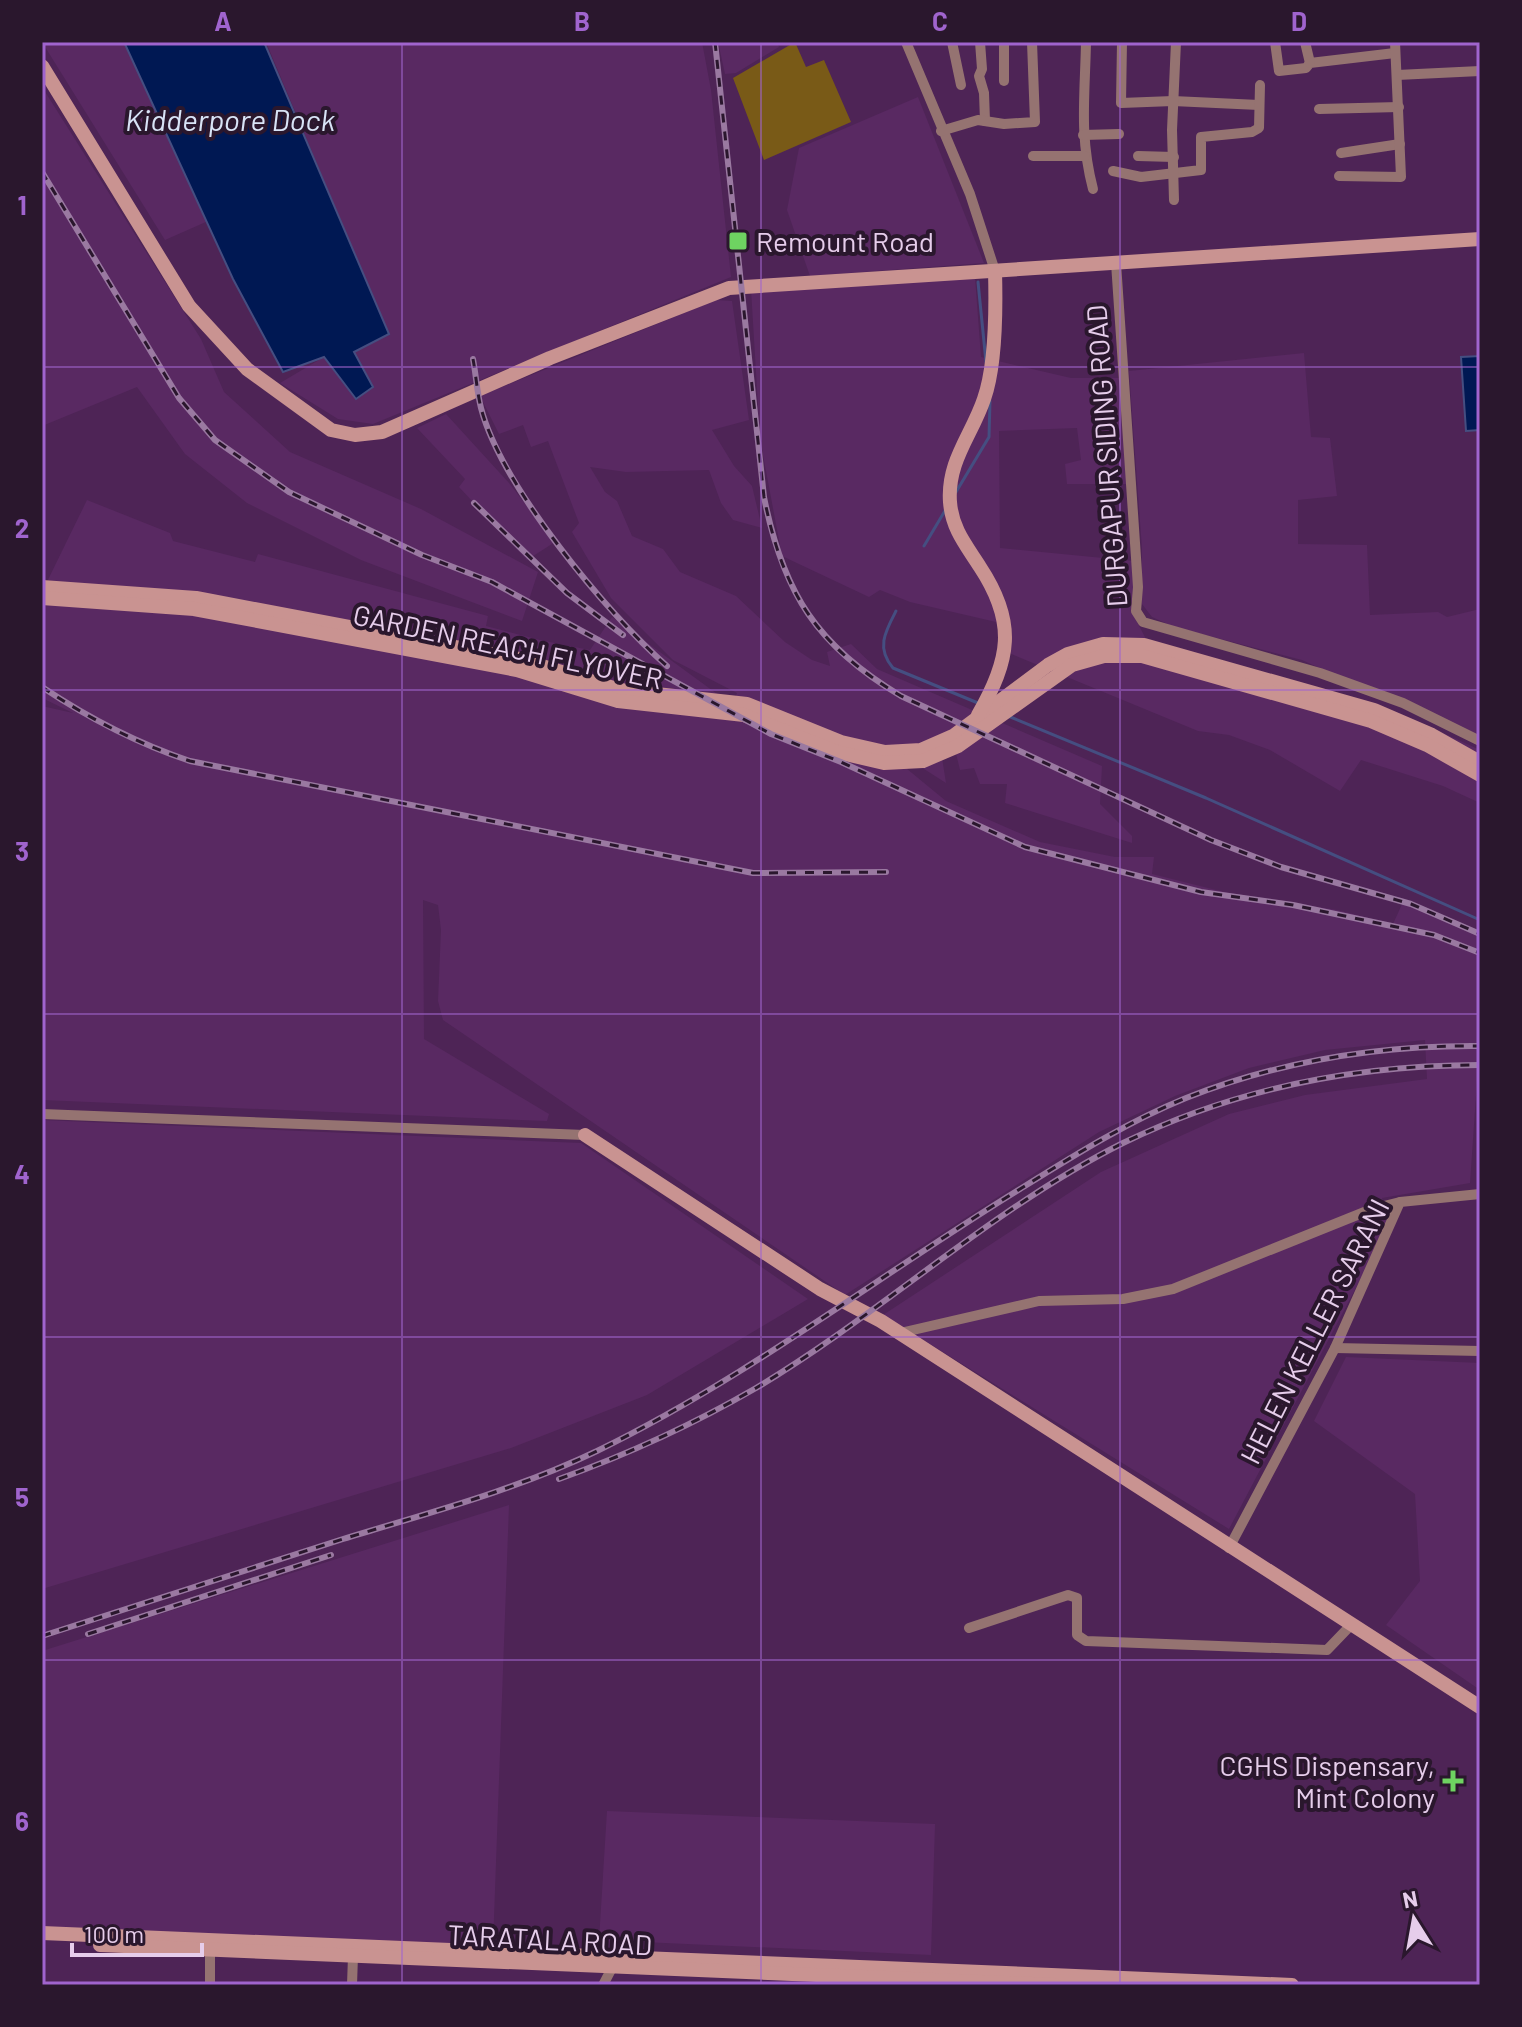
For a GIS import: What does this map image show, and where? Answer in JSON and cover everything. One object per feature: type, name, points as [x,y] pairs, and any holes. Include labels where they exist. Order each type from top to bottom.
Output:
[{"type":"main road","points":[[42,66],[189,306],[247,369],[331,430],[355,435],[382,432],[550,358],[729,288],[1480,239]]},
{"type":"main road","points":[[973,722],[999,679],[1005,651],[1004,630],[999,599],[953,523],[949,489],[962,442],[984,400],[996,292],[995,271]]},
{"type":"main road","name":"GARDEN REACH FLYOVER","points":[[42,587],[196,598],[519,659],[620,690],[747,704],[873,751],[921,750],[943,742],[1057,659],[1089,647],[1131,643],[1374,710],[1432,735],[1480,762]]},
{"type":"main road","name":"GARDEN REACH FLYOVER","points":[[42,598],[194,609],[517,670],[618,701],[744,715],[837,752],[884,763],[923,761],[958,746],[1054,674],[1072,665],[1104,656],[1142,656],[1371,721],[1427,745],[1480,775]]},
{"type":"main road","points":[[585,1135],[820,1289],[900,1333],[1480,1707]]},
{"type":"main road","points":[[42,1933],[620,1965],[1292,1985]]},
{"type":"main road","name":"TARATALA ROAD","points":[[42,1942],[1055,1985]]},
{"type":"street","points":[[906,42],[970,194],[995,271]]},
{"type":"street","points":[[952,42],[961,85]]},
{"type":"street","points":[[980,42],[982,69],[979,76],[984,93],[985,121]]},
{"type":"street","points":[[1004,42],[1004,81]]},
{"type":"street","points":[[941,131],[958,124],[985,121],[1004,124],[1035,122],[1032,42]]},
{"type":"street","points":[[1086,42],[1083,135],[1093,189]]},
{"type":"street","points":[[1122,42],[1121,103],[1173,101],[1259,105]]},
{"type":"street","points":[[1174,200],[1176,42]]},
{"type":"street","points":[[1275,42],[1279,71],[1395,48],[1401,177],[1339,176]]},
{"type":"street","points":[[1309,42],[1310,63]]},
{"type":"street","points":[[1397,75],[1480,71]]},
{"type":"street","points":[[1113,171],[1141,177],[1201,170],[1201,137],[1252,132],[1259,128],[1260,85]]},
{"type":"street","points":[[1319,109],[1399,107]]},
{"type":"street","points":[[1083,135],[1119,134]]},
{"type":"street","points":[[1341,153],[1400,144]]},
{"type":"street","points":[[1033,156],[1085,156]]},
{"type":"street","points":[[1138,156],[1174,157]]},
{"type":"street","name":"DURGAPUR SIDING ROAD","points":[[1116,263],[1130,426],[1138,587],[1136,611],[1143,622],[1320,673],[1403,703],[1480,741]]},
{"type":"street","points":[[42,1114],[585,1135]]},
{"type":"street","name":"HELEN KELLER SARANI","points":[[1229,1548],[1335,1348],[1400,1202],[1480,1194]]},
{"type":"street","points":[[900,1333],[1039,1301],[1123,1299],[1173,1289],[1372,1209],[1400,1202]]},
{"type":"street","points":[[1335,1348],[1480,1351]]},
{"type":"street","points":[[969,1628],[1068,1595],[1077,1598],[1077,1635],[1086,1641],[1327,1650],[1351,1625]]},
{"type":"street","points":[[210,1949],[210,1985]]},
{"type":"street","points":[[352,1985],[353,1956]]},
{"type":"street","points":[[603,1985],[620,1965]]},
{"type":"shaded area","points":[[42,42],[124,42],[208,221],[165,240]]},
{"type":"shaded area","points":[[266,42],[702,42],[711,90],[731,277],[373,424],[338,419],[280,383],[324,357],[356,398],[354,352],[388,333]]},
{"type":"shaded area","points":[[718,42],[777,42],[779,47],[736,73],[725,74]]},
{"type":"shaded area","points":[[795,42],[806,67],[824,60],[851,122],[764,160],[733,78]]},
{"type":"shaded area","points":[[42,87],[201,339],[224,392],[290,452],[421,509],[538,572],[522,621],[361,560],[247,503],[185,454],[137,387],[42,426]]},
{"type":"shaded area","points":[[918,97],[984,263],[810,276],[787,210],[799,148]]},
{"type":"shaded area","points":[[975,277],[981,357],[1071,378],[1123,378],[1129,484],[1067,484],[1065,464],[1081,460],[1077,428],[999,431],[1000,548],[1134,561],[1132,612],[1148,643],[1419,722],[1480,750],[1480,803],[1443,786],[1361,760],[1340,791],[1270,750],[1229,735],[1198,731],[1009,653],[996,622],[910,602],[880,590],[869,597],[782,556],[760,439],[751,289]]},
{"type":"shaded area","points":[[716,300],[732,301],[749,420],[712,430],[734,466],[752,486],[762,528],[733,520],[721,503],[709,470],[626,472],[590,467],[605,492],[617,501],[632,536],[663,549],[680,572],[736,596],[785,642],[812,660],[830,666],[827,652],[851,644],[877,669],[1102,766],[1100,804],[1132,836],[1132,843],[1005,803],[1007,784],[980,784],[974,768],[960,770],[954,745],[940,745],[946,783],[888,746],[840,754],[734,702],[737,693],[673,660],[611,598],[572,532],[579,523],[548,441],[531,447],[523,425],[499,434],[480,396]]},
{"type":"shaded area","points":[[1304,353],[1311,437],[1330,438],[1337,496],[1298,500],[1298,544],[1367,545],[1370,615],[1438,612],[1447,617],[1480,609],[1480,741],[1302,660],[1174,627],[1152,617],[1142,604],[1142,549],[1129,371]]},
{"type":"shaded area","points":[[446,414],[509,483],[555,542],[527,560],[459,487],[465,479],[417,428]]},
{"type":"shaded area","points":[[87,500],[170,533],[173,541],[255,562],[258,554],[488,616],[486,626],[540,640],[590,650],[612,617],[724,699],[884,750],[946,801],[1040,842],[1115,857],[1154,857],[1152,874],[1228,893],[1337,910],[1393,924],[1403,902],[1480,933],[1480,1080],[1477,1081],[1470,1183],[1382,1198],[1391,1221],[1229,1529],[883,1315],[1101,1172],[1229,1114],[1305,1095],[1427,1079],[1425,1040],[1325,1050],[1249,1068],[1175,1096],[1099,1132],[845,1295],[443,1020],[438,1001],[441,930],[438,905],[423,900],[424,1039],[549,1114],[547,1121],[42,1100],[42,706],[73,713],[42,698],[42,592]]},
{"type":"shaded area","points":[[42,1120],[581,1143],[808,1299],[647,1395],[511,1448],[42,1589]]},
{"type":"shaded area","points":[[1346,1357],[1480,1363],[1480,1690],[1386,1625],[1420,1581],[1415,1494],[1314,1421]]},
{"type":"shaded area","points":[[509,1505],[493,1945],[42,1929],[42,1651]]},
{"type":"shaded area","points":[[607,1811],[935,1824],[931,1955],[599,1940]]},
{"type":"water","name":"Kidderpore Dock","points":[[124,42],[264,42],[389,334],[354,352],[373,387],[356,399],[324,357],[283,372],[233,279]]},
{"type":"water","points":[[1480,356],[1480,430],[1466,431],[1461,357]]},
{"type":"waterway","points":[[978,282],[986,362]]},
{"type":"waterway","points":[[956,492],[989,437],[990,401]]},
{"type":"waterway","points":[[924,546],[946,509]]},
{"type":"waterway","points":[[896,611],[884,640],[885,654],[893,668],[978,703]]},
{"type":"waterway","points":[[1008,716],[1206,798],[1480,920]]},
{"type":"railway","points":[[715,42],[764,497],[782,562],[794,589],[808,614],[826,636],[847,657],[901,696],[1211,840],[1281,867],[1411,904],[1480,934]]},
{"type":"railway","points":[[42,172],[179,398],[215,440],[289,492],[422,555],[492,582],[771,734],[841,762],[1025,847],[1201,892],[1293,905],[1434,935],[1480,953]]},
{"type":"railway","points":[[473,359],[481,408],[492,439],[533,510],[615,615],[667,666]]},
{"type":"railway","points":[[474,503],[567,593],[623,635]]},
{"type":"railway","points":[[42,687],[114,729],[190,761],[753,873],[886,872]]},
{"type":"railway","points":[[42,1636],[472,1500],[535,1478],[597,1451],[706,1392],[1080,1152],[1186,1098],[1257,1074],[1330,1058],[1405,1048],[1480,1046]]},
{"type":"railway","points":[[559,1479],[659,1438],[756,1388],[803,1359],[1028,1199],[1074,1169],[1123,1143],[1209,1108],[1297,1083],[1387,1069],[1480,1065]]},
{"type":"railway","points":[[88,1634],[331,1555]]},
{"type":"place","name":"Remount Road","points":[[738,241]]},
{"type":"place","name":"CGHS Dispensary, Mint Colony","points":[[1453,1781]]}]
